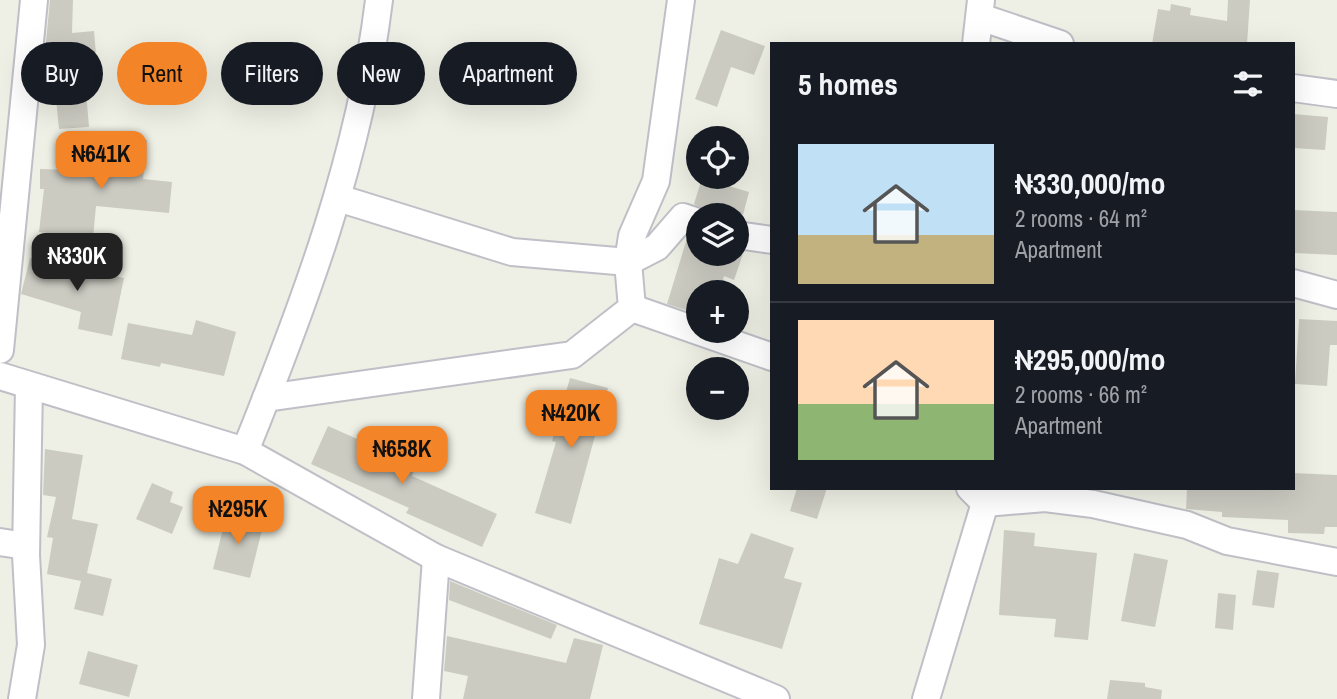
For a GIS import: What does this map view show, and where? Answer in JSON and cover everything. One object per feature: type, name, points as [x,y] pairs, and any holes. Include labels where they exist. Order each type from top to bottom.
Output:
[{"type":"street","points":[[0,350],[34,0]]},
{"type":"street","points":[[245,451],[313,274],[338,198],[366,78],[379,0]]},
{"type":"street","points":[[632,308],[628,262],[632,236],[656,181],[681,0]]},
{"type":"street","points":[[976,42],[980,8],[1056,42]]},
{"type":"street","points":[[1295,88],[1337,94]]},
{"type":"street","points":[[338,198],[512,251],[628,262],[657,247],[683,218],[686,219]]},
{"type":"street","points":[[749,236],[770,240]]},
{"type":"street","points":[[1295,284],[1337,295]]},
{"type":"street","points":[[266,398],[572,355],[632,308]]},
{"type":"street","points":[[632,308],[770,356]]},
{"type":"street","points":[[0,376],[245,451],[436,558],[766,697]]},
{"type":"street","points":[[22,699],[29,671],[31,645],[13,544],[29,386]]},
{"type":"street","points":[[926,699],[977,496],[1045,498],[1093,504],[1187,525],[1227,541],[1337,562]]},
{"type":"street","points":[[426,699],[436,558]]},
{"type":"building","points":[[50,0],[73,0],[72,33],[94,31],[95,42],[46,42]]},
{"type":"building","points":[[1228,0],[1250,0],[1247,42],[1152,42],[1158,9],[1170,11],[1171,4],[1191,8],[1190,15],[1227,21]]},
{"type":"building","points":[[721,30],[765,46],[754,75],[731,67],[717,107],[695,99]]},
{"type":"building","points":[[57,105],[87,105],[89,127],[59,129]]},
{"type":"building","points":[[1295,114],[1328,117],[1325,150],[1295,148]]},
{"type":"building","points":[[112,137],[147,140],[143,179],[172,182],[169,213],[96,206],[93,238],[39,232],[44,189],[40,189],[40,169],[109,171]]},
{"type":"building","points":[[699,189],[739,189],[749,192],[746,203],[694,203]]},
{"type":"building","points":[[1295,210],[1337,212],[1337,255],[1295,253]]},
{"type":"building","points":[[686,242],[686,266],[739,266],[734,280],[724,276],[723,280],[686,280],[686,310],[667,304]]},
{"type":"building","points":[[30,258],[124,278],[112,336],[78,329],[81,312],[21,294]]},
{"type":"building","points":[[1299,319],[1337,321],[1337,345],[1330,345],[1327,386],[1295,384]]},
{"type":"building","points":[[196,320],[236,332],[224,376],[161,363],[160,367],[121,359],[128,323],[192,335]]},
{"type":"building","points":[[570,378],[608,388],[571,524],[535,513],[556,442],[552,441]]},
{"type":"building","points":[[328,426],[416,465],[412,476],[497,514],[482,547],[406,513],[409,508],[311,464]]},
{"type":"building","points":[[45,449],[83,455],[72,519],[98,524],[87,573],[112,579],[103,616],[74,609],[81,581],[47,574],[53,538],[47,537],[56,497],[43,495]]},
{"type":"building","points":[[1295,473],[1337,475],[1337,527],[1325,527],[1324,534],[1288,533],[1288,520],[1222,517],[1222,512],[1186,509],[1187,490],[1295,490]]},
{"type":"building","points":[[152,483],[173,492],[170,502],[183,507],[172,534],[136,519]]},
{"type":"building","points":[[796,490],[826,490],[817,519],[790,511]]},
{"type":"building","points":[[227,513],[264,522],[250,578],[213,569]]},
{"type":"building","points":[[1004,530],[1035,533],[1034,546],[1097,553],[1088,640],[1054,637],[1056,619],[999,615]]},
{"type":"building","points":[[751,533],[794,548],[784,578],[802,583],[782,649],[699,624],[719,558],[738,564]]},
{"type":"building","points":[[1134,553],[1168,560],[1155,627],[1121,621]]},
{"type":"building","points":[[1257,570],[1279,573],[1274,608],[1252,605]]},
{"type":"building","points":[[450,581],[557,625],[551,639],[449,600]]},
{"type":"building","points":[[1218,593],[1236,595],[1233,630],[1215,628]]},
{"type":"building","points":[[447,636],[566,663],[574,638],[603,645],[590,699],[463,699],[468,676],[444,671]]},
{"type":"building","points":[[88,651],[138,665],[129,697],[79,684]]},
{"type":"building","points":[[1110,680],[1145,683],[1145,687],[1162,690],[1161,699],[1107,699]]}]
